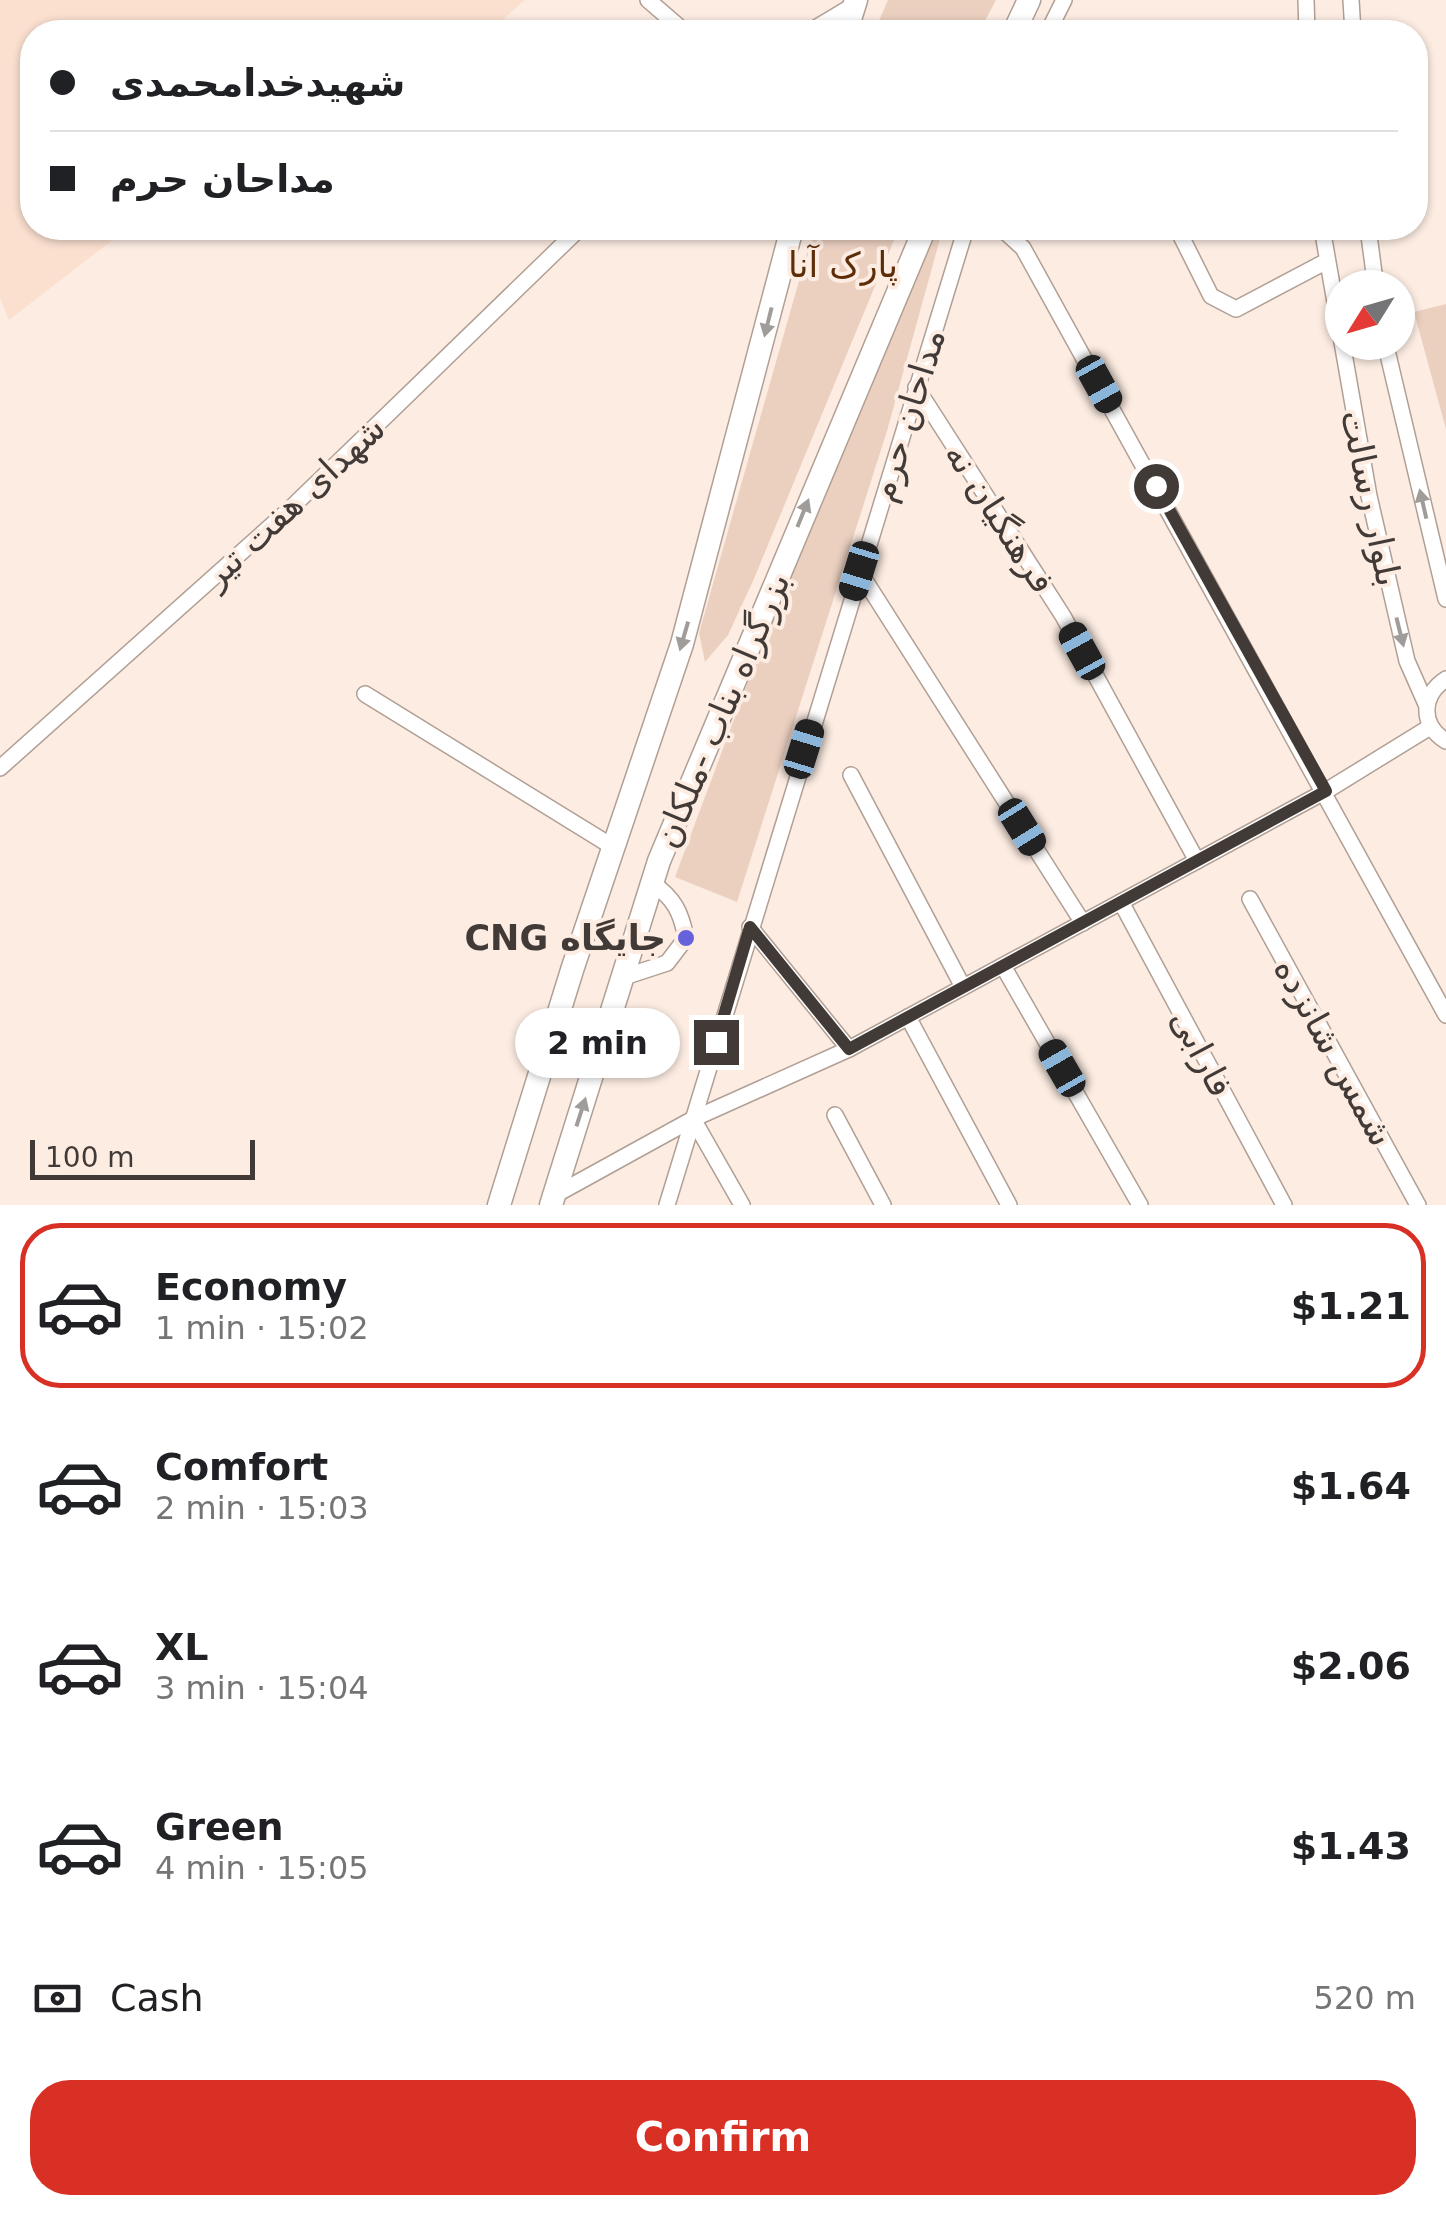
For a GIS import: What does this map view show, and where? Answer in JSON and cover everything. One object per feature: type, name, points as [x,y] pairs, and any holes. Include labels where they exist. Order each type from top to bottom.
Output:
[{"type":"highway","name":"بزرگراه بناب -ملکان","points":[[499,1205],[573,966],[682,644],[784,240]]},
{"type":"highway","name":"بزرگراه بناب -ملکان","points":[[553,1200],[652,883],[854,387],[920,240]]},
{"type":"street","points":[[648,0],[670,20]]},
{"type":"street","points":[[828,20],[855,3]]},
{"type":"street","name":"شهدای هفت تیر","points":[[0,768],[291,508],[568,240]]},
{"type":"street","name":"مداحان حرم","points":[[668,1205],[962,240]]},
{"type":"street","points":[[1014,240],[1023,248],[1326,791],[1446,1016]]},
{"type":"street","points":[[1183,240],[1210,296],[1236,310],[1325,262]]},
{"type":"street","name":"بلوار رسالت","points":[[1323,240],[1388,579],[1408,660],[1426,704],[1430,726]]},
{"type":"street","points":[[1370,240],[1374,270]]},
{"type":"street","name":"بلوار رسالت","points":[[1389,360],[1446,599]]},
{"type":"street","name":"فرهنگیان نه","points":[[916,387],[1063,616],[1197,860]]},
{"type":"street","points":[[859,571],[1083,923]]},
{"type":"street","points":[[1426,704],[1437,685],[1446,679]]},
{"type":"street","points":[[366,694],[612,847]]},
{"type":"street","points":[[553,1200],[693,1118],[849,1049],[1004,966],[1326,791],[1430,726],[1446,740]]},
{"type":"street","points":[[851,776],[963,987]]},
{"type":"street","points":[[624,977],[667,963],[686,938],[682,915],[670,895],[652,883]]},
{"type":"street","name":"شمس شانزده","points":[[1250,899],[1418,1205]]},
{"type":"street","name":"فارابی","points":[[1121,902],[1284,1205]]},
{"type":"street","points":[[750,927],[849,1049]]},
{"type":"street","points":[[1004,966],[1140,1205]]},
{"type":"street","points":[[908,1017],[1009,1205]]},
{"type":"street","points":[[834,1115],[883,1205]]},
{"type":"street","points":[[693,1118],[742,1205]]},
{"type":"shaded area","points":[[0,0],[525,0],[502,20],[20,20],[20,240],[112,240],[9,320],[0,298]]},
{"type":"green space","points":[[888,0],[996,0],[985,20],[879,20]]},
{"type":"green space","name":"پارک آنا","points":[[811,240],[894,240],[753,581],[728,635],[705,662],[699,633]]},
{"type":"green space","points":[[929,240],[940,240],[887,431],[737,902],[675,877],[788,575]]},
{"type":"green space","points":[[1446,304],[1446,429],[1415,316],[1415,312]]},
{"type":"place","name":"CNG جایگاه","points":[[686,938]]},
{"type":"route","points":[[716,1042],[750,927],[849,1049],[1326,791],[1156,486]]}]
